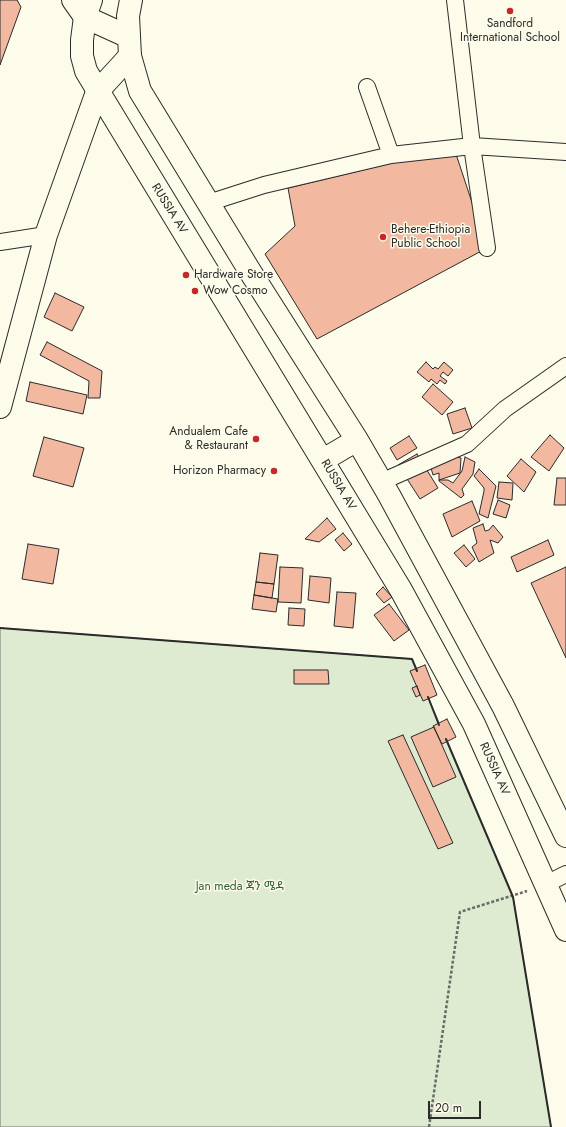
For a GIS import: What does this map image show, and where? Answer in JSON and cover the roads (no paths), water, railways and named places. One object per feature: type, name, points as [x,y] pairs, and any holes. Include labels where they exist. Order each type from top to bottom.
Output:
[{"type":"main road","points":[[131,0],[128,16],[129,46],[134,75],[140,91],[317,380],[357,440],[503,706],[566,836]]},
{"type":"main road","points":[[83,6],[129,46]]},
{"type":"main road","name":"RUSSIA AV","points":[[83,6],[82,56],[86,71],[97,92],[401,590],[474,724],[566,930]]},
{"type":"main road","points":[[0,407],[46,235],[97,92],[129,46]]},
{"type":"main road","points":[[323,460],[357,440]]},
{"type":"street","points":[[455,0],[472,146],[487,248]]},
{"type":"street","points":[[367,87],[391,155]]},
{"type":"street","points":[[208,203],[264,185],[391,155],[472,146],[566,152]]},
{"type":"street","points":[[0,242],[46,235]]},
{"type":"street","points":[[381,482],[467,444],[505,409],[566,366]]},
{"type":"street","points":[[546,884],[566,874]]},
{"type":"place","name":"Sandford International School","points":[[510,11]]},
{"type":"place","name":"Behere-Ethiopia Public School","points":[[383,237]]},
{"type":"place","name":"Hardware Store","points":[[186,275]]},
{"type":"place","name":"Wow Cosmo","points":[[195,291]]},
{"type":"place","name":"Andualem Cafe & Restaurant","points":[[256,439]]},
{"type":"place","name":"Horizon Pharmacy","points":[[274,471]]},
{"type":"park label","name":"Jan meda ጃን ሜዳ","points":[[240,887]]}]
